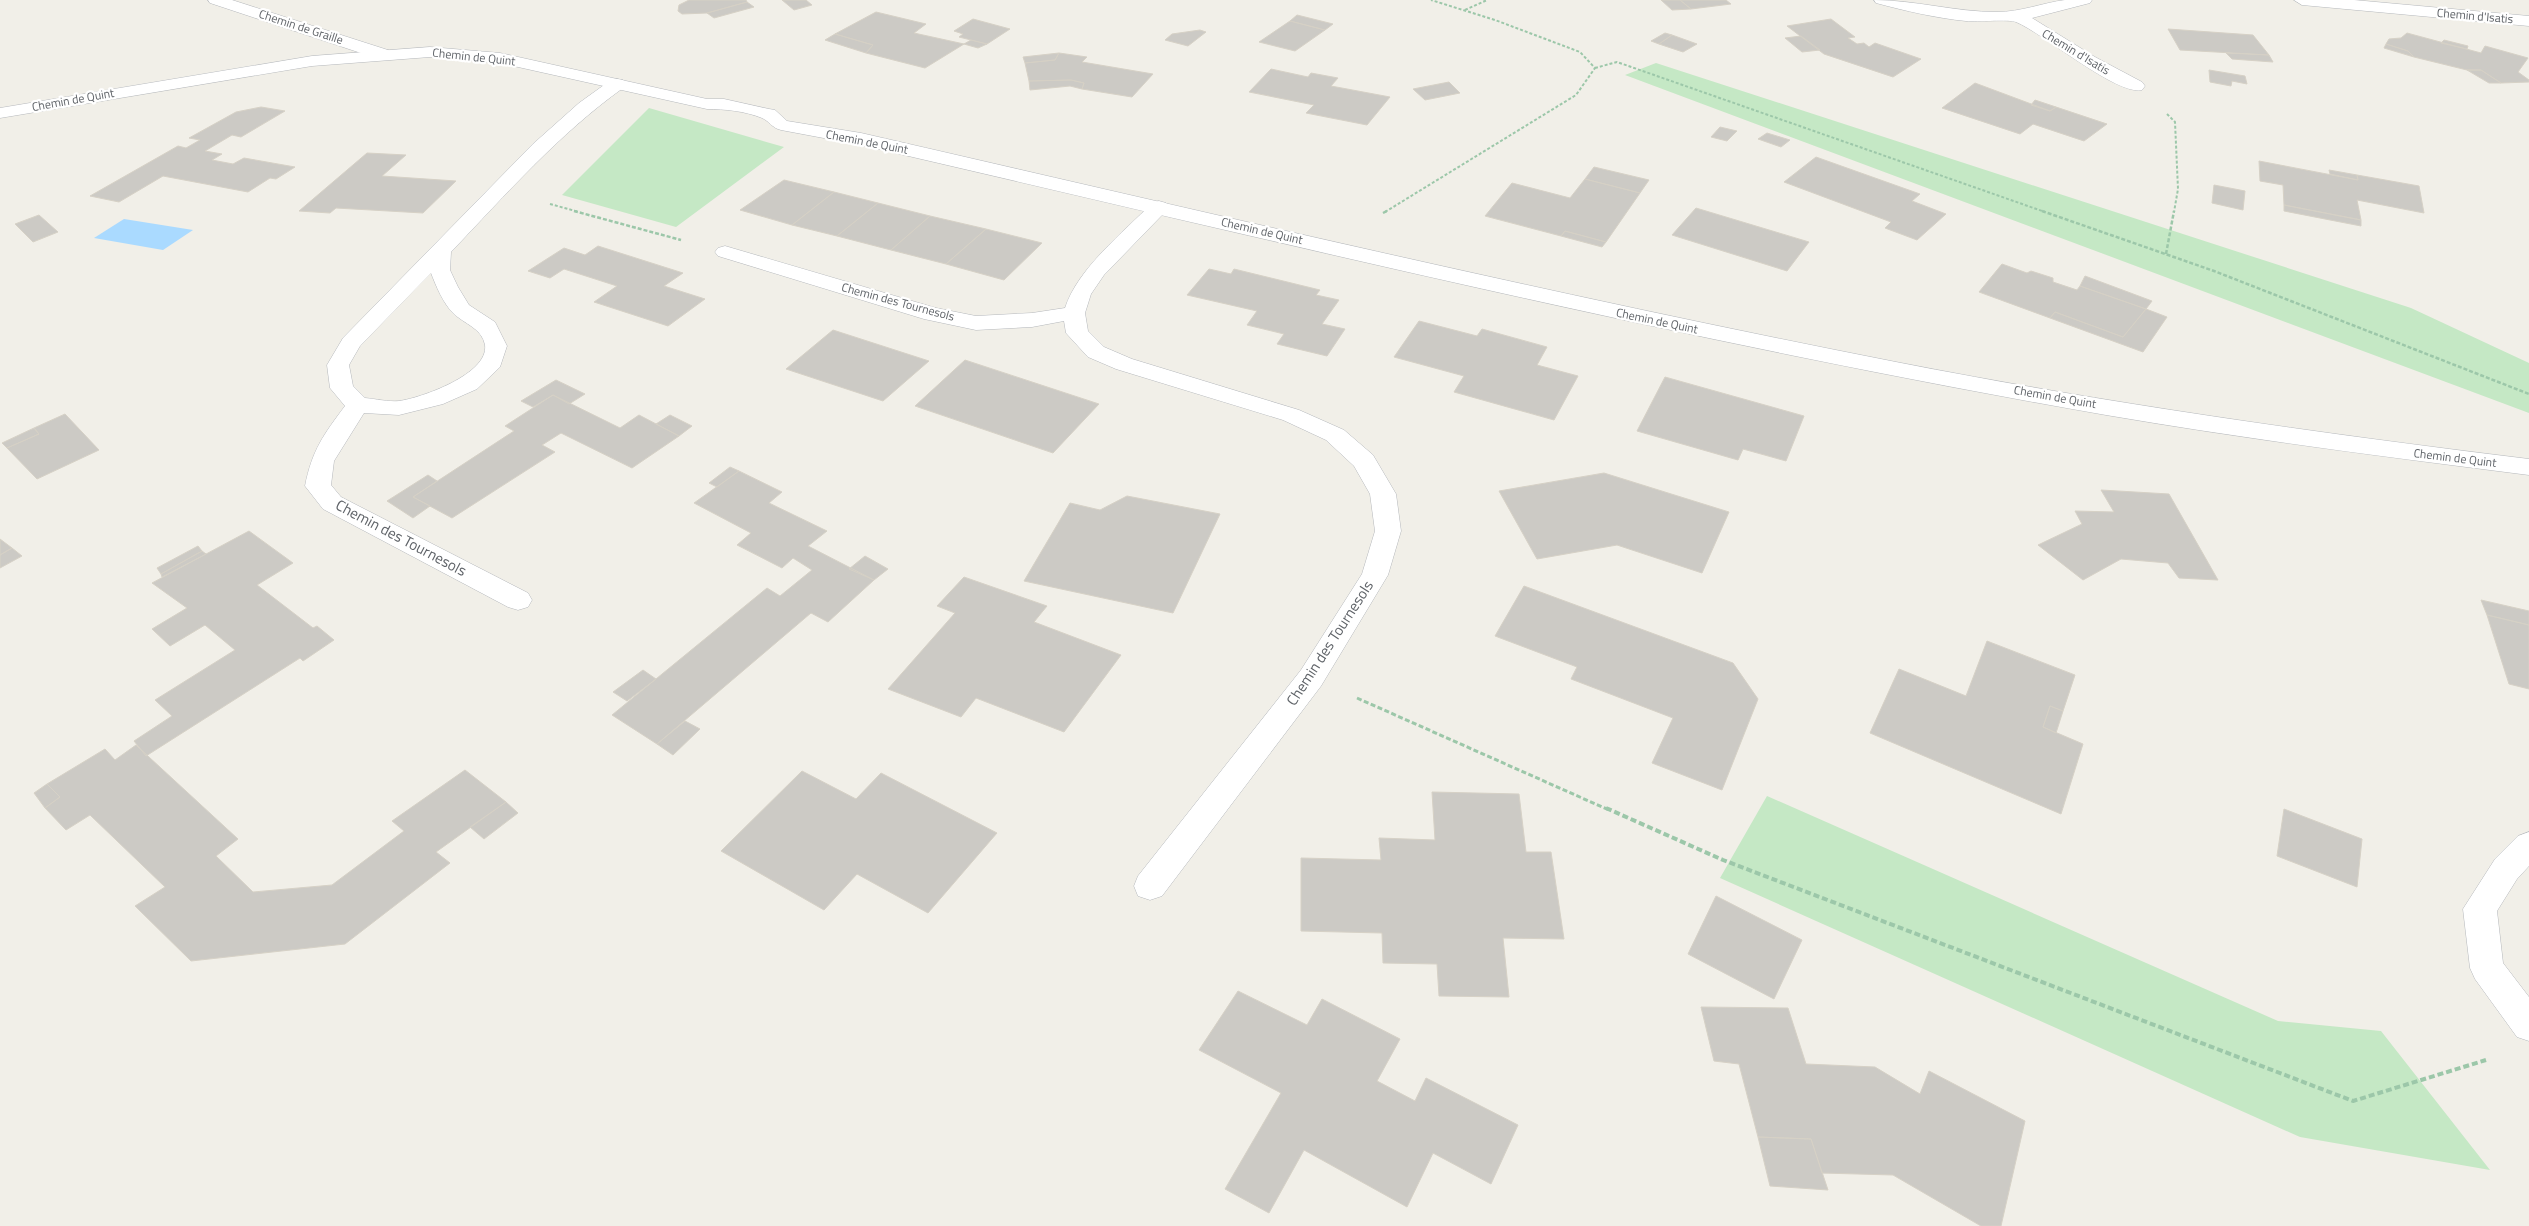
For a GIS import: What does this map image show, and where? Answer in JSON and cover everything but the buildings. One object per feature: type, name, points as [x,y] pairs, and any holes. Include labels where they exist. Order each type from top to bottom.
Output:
[{"type":"street","name":"Chemin de Graille","points":[[216,0],[385,55]]},
{"type":"street","name":"Chemin d'Isatis","points":[[1882,0],[1948,15],[2018,16],[2084,0]]},
{"type":"street","name":"Chemin d'Isatis","points":[[2302,0],[2529,22]]},
{"type":"street","name":"Chemin d'Isatis","points":[[2018,16],[2089,61],[2136,86]]},
{"type":"street","name":"Chemin de Quint","points":[[0,113],[312,61],[430,52],[500,58],[707,104],[724,104],[769,114],[781,125],[861,139],[1770,345],[1926,375],[2312,440],[2529,467]]},
{"type":"street","points":[[441,252],[440,270],[447,287],[461,309],[487,327],[496,346],[492,362],[469,384],[435,399],[399,408],[358,405],[342,388],[338,366],[351,343],[540,148],[585,107],[617,84]]},
{"type":"street","points":[[1074,313],[1080,294],[1098,271],[1159,207]]},
{"type":"street","name":"Chemin des Tournesols","points":[[725,252],[932,314],[976,323],[1032,320],[1074,313],[1077,333],[1096,352],[1124,364],[1292,415],[1335,435],[1364,462],[1383,494],[1388,531],[1375,575],[1311,678],[1150,886]]},
{"type":"street","name":"Chemin des Tournesols","points":[[358,405],[337,434],[322,461],[318,486],[332,503],[518,600]]},
{"type":"street","points":[[2529,845],[2506,869],[2480,909],[2487,968],[2529,1025]]},
{"type":"path","points":[[1431,0],[1465,10],[1580,52],[1595,68]]},
{"type":"path","points":[[1465,10],[1487,0]]},
{"type":"path","points":[[1330,246],[1576,95],[1595,68],[1617,62],[2166,254],[2529,394]]},
{"type":"path","points":[[2136,86],[2175,122],[2178,188],[2166,254]]},
{"type":"path","points":[[500,190],[725,252]]},
{"type":"path","points":[[1311,678],[1723,860],[2353,1102],[2492,1059]]},
{"type":"green space","points":[[1656,63],[2411,308],[2529,363],[2529,413],[1625,75]]},
{"type":"green space","points":[[649,108],[784,147],[676,227],[562,195]]},
{"type":"green space","points":[[1767,796],[2278,1021],[2381,1031],[2490,1170],[2300,1137],[1720,878]]},
{"type":"water","points":[[124,219],[193,230],[163,250],[94,238]]}]
